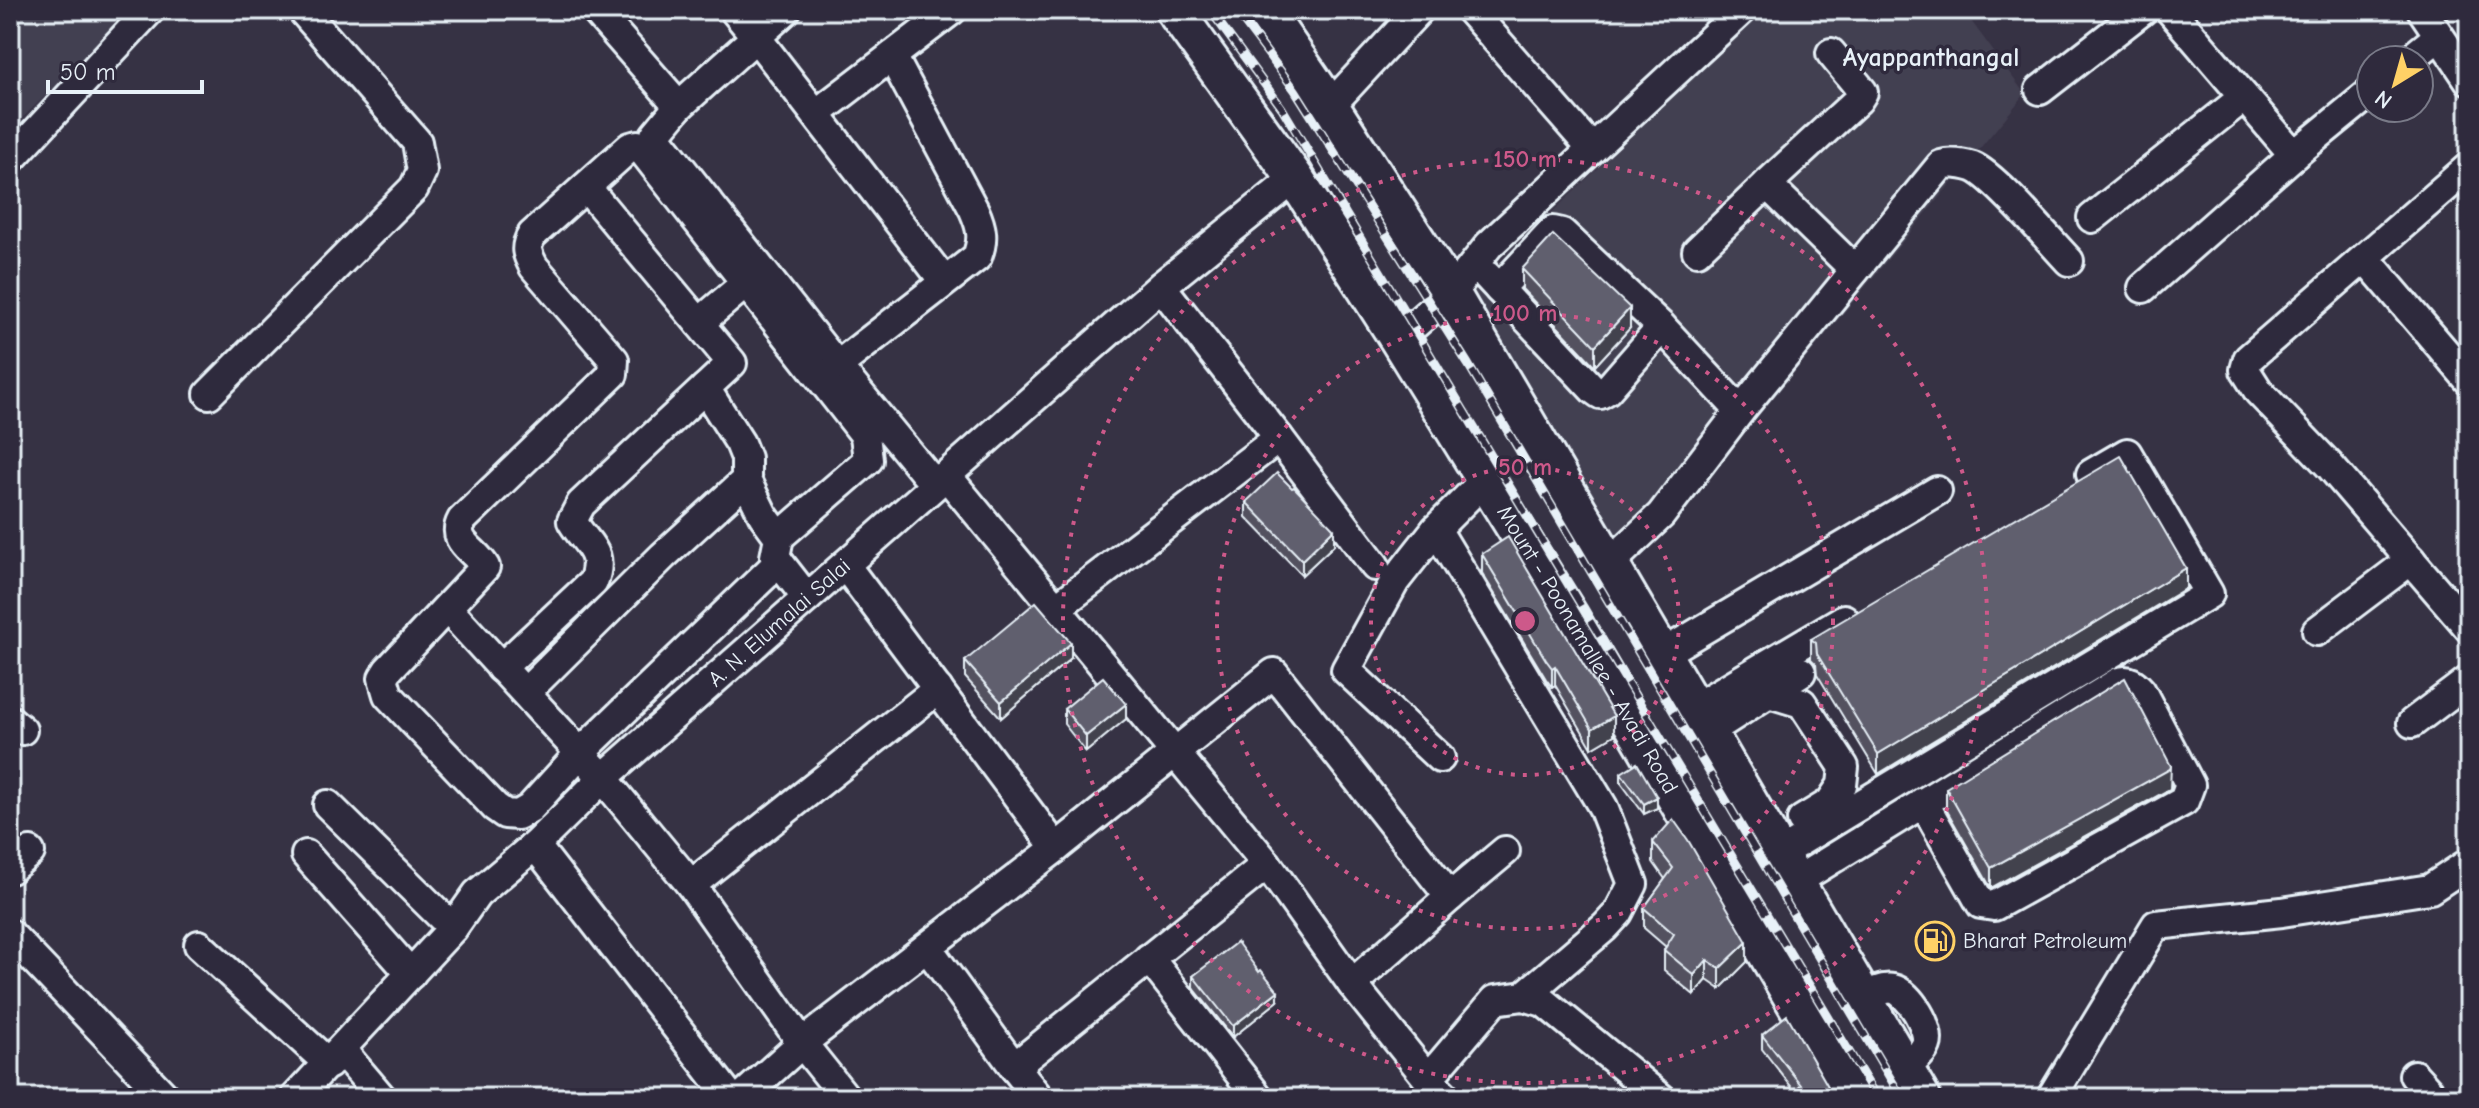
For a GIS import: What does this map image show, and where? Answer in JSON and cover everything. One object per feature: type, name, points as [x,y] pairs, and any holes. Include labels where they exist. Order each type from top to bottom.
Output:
[{"type":"main road","name":"Mount - Poonamallee - Avadi Road","points":[[1174,10],[1295,178],[1398,339],[1570,617],[1851,1098]]},
{"type":"main road","points":[[1264,10],[1451,293],[1913,1083]]},
{"type":"street","points":[[10,160],[150,10]]},
{"type":"street","points":[[209,394],[414,188],[422,171],[417,142],[302,10]]},
{"type":"street","points":[[595,10],[679,106]]},
{"type":"street","points":[[734,10],[944,281]]},
{"type":"street","points":[[786,10],[679,106],[655,135],[837,366],[918,465],[941,479],[1056,608],[1267,864],[1352,984],[1437,1089],[1495,1000],[1524,996],[1544,1002],[1661,1098]]},
{"type":"street","points":[[816,114],[952,10]]},
{"type":"street","points":[[1330,106],[1419,10]]},
{"type":"street","points":[[1470,10],[1592,149]]},
{"type":"street","points":[[2040,90],[2143,10]]},
{"type":"street","points":[[2170,10],[2294,155]]},
{"type":"street","points":[[2422,10],[2469,80]]},
{"type":"street","points":[[1398,339],[1451,293],[1489,245],[1731,13]]},
{"type":"street","points":[[2429,44],[2439,36]]},
{"type":"street","points":[[1697,251],[1858,100],[1863,92],[1831,53]]},
{"type":"street","points":[[837,366],[977,257],[983,241],[980,225],[892,56]]},
{"type":"street","points":[[2092,218],[2244,97]]},
{"type":"street","points":[[2143,288],[2355,105]]},
{"type":"street","points":[[637,145],[859,427],[867,442],[868,460],[580,753],[530,808],[518,815],[505,814],[388,695],[383,678],[485,567],[460,540],[458,527],[462,520],[613,374],[614,360],[534,267],[526,252],[532,235],[586,187],[630,147],[637,145]]},
{"type":"street","points":[[1609,564],[1661,515],[1740,411],[1941,165],[1949,163],[1975,168],[1996,185],[2069,261]]},
{"type":"street","points":[[2469,167],[2248,359],[2245,370],[2259,392],[2330,466],[2469,628]]},
{"type":"street","name":"A. N. Elumalai Salai","points":[[295,1098],[453,928],[477,894],[535,845],[603,778],[1161,286],[1295,178]]},
{"type":"street","points":[[1768,183],[1855,270]]},
{"type":"street","points":[[501,668],[593,582],[598,562],[595,552],[572,521],[575,512],[732,363],[586,187]]},
{"type":"street","points":[[1499,289],[1553,231],[1562,233],[1662,327],[1740,411]]},
{"type":"street","points":[[2365,258],[2469,380]]},
{"type":"street","points":[[1475,263],[1600,394],[1607,390],[1662,327]]},
{"type":"street","points":[[699,323],[746,283]]},
{"type":"street","points":[[1161,286],[1375,566]]},
{"type":"street","points":[[705,388],[740,443],[746,458],[746,480],[779,550],[807,598]]},
{"type":"street","points":[[1056,608],[1279,438]]},
{"type":"street","points":[[1781,859],[2209,594],[2127,453],[2074,484]]},
{"type":"street","points":[[526,692],[663,556],[746,480]]},
{"type":"street","points":[[1440,758],[1346,670],[1395,581],[1436,529],[1485,480]]},
{"type":"street","points":[[1662,654],[1937,491]]},
{"type":"street","points":[[1436,529],[1603,807],[1633,884],[1611,920],[1524,996]]},
{"type":"street","points":[[2317,631],[2411,560]]},
{"type":"street","points":[[845,565],[1056,848]]},
{"type":"street","points":[[1701,720],[1873,603]]},
{"type":"street","points":[[447,608],[603,778],[691,885],[802,1043],[846,1098]]},
{"type":"street","points":[[1701,720],[1760,698],[1801,672]]},
{"type":"street","points":[[741,1098],[802,1043],[1056,848],[1274,673],[1450,897]]},
{"type":"street","points":[[1781,859],[1923,802],[2126,680],[2141,691],[2190,785],[2184,801],[1994,906],[1981,904],[1923,802]]},
{"type":"street","points":[[2412,723],[2469,680]]},
{"type":"street","points":[[691,885],[938,689]]},
{"type":"street","points":[[1760,698],[1788,697],[1802,703],[1844,767],[1842,785],[1781,859]]},
{"type":"street","points":[[1823,807],[1873,777]]},
{"type":"street","points":[[328,805],[453,928]]},
{"type":"street","points":[[535,845],[731,1098]]},
{"type":"street","points":[[1352,984],[1505,851]]},
{"type":"street","points":[[306,855],[411,974]]},
{"type":"street","points":[[2051,1098],[2156,925],[2282,912],[2430,889],[2469,863]]},
{"type":"street","points":[[1014,1067],[1267,864]]},
{"type":"street","points":[[10,934],[166,1098]]},
{"type":"street","points":[[199,945],[382,1098]]},
{"type":"street","points":[[927,947],[1039,1098]]},
{"type":"street","points":[[1149,958],[1258,1097]]},
{"type":"street","points":[[2414,1075],[2435,1098]]},
{"type":"shaded area","points":[[10,10],[134,10],[10,130]]},
{"type":"shaded area","points":[[1763,10],[1963,10],[2025,94],[1634,566],[1470,291]]},
{"type":"building","points":[[1553,235],[1630,308],[1595,346],[1522,269]]},
{"type":"building","points":[[2121,456],[2186,568],[1878,754],[1811,639]]},
{"type":"building","points":[[1277,473],[1334,529],[1302,560],[1246,502]]},
{"type":"building","points":[[1508,537],[1614,716],[1592,729],[1482,554]]},
{"type":"building","points":[[1036,602],[1071,643],[1001,702],[965,661]]},
{"type":"building","points":[[1103,677],[1126,704],[1086,736],[1064,709]]},
{"type":"building","points":[[2125,678],[2170,769],[1991,868],[1946,788]]},
{"type":"building","points":[[1637,763],[1657,797],[1644,804],[1621,773]]},
{"type":"building","points":[[1673,819],[1747,942],[1720,968],[1707,960],[1694,975],[1664,950],[1674,934],[1644,908],[1673,868],[1653,842]]},
{"type":"building","points":[[1237,942],[1278,991],[1233,1026],[1193,976]]},
{"type":"building","points":[[1787,1015],[1837,1098],[1781,1098],[1801,1085],[1762,1035]]},
{"type":"railway","points":[[1210,10],[1282,108],[1877,1098]]},
{"type":"railway","points":[[1235,10],[1295,90],[1468,364],[1902,1098]]},
{"type":"place","name":"Bharat Petroleum","points":[[1935,941]]},
{"type":"district","name":"Ayappanthangal","points":[[1931,58]]}]
